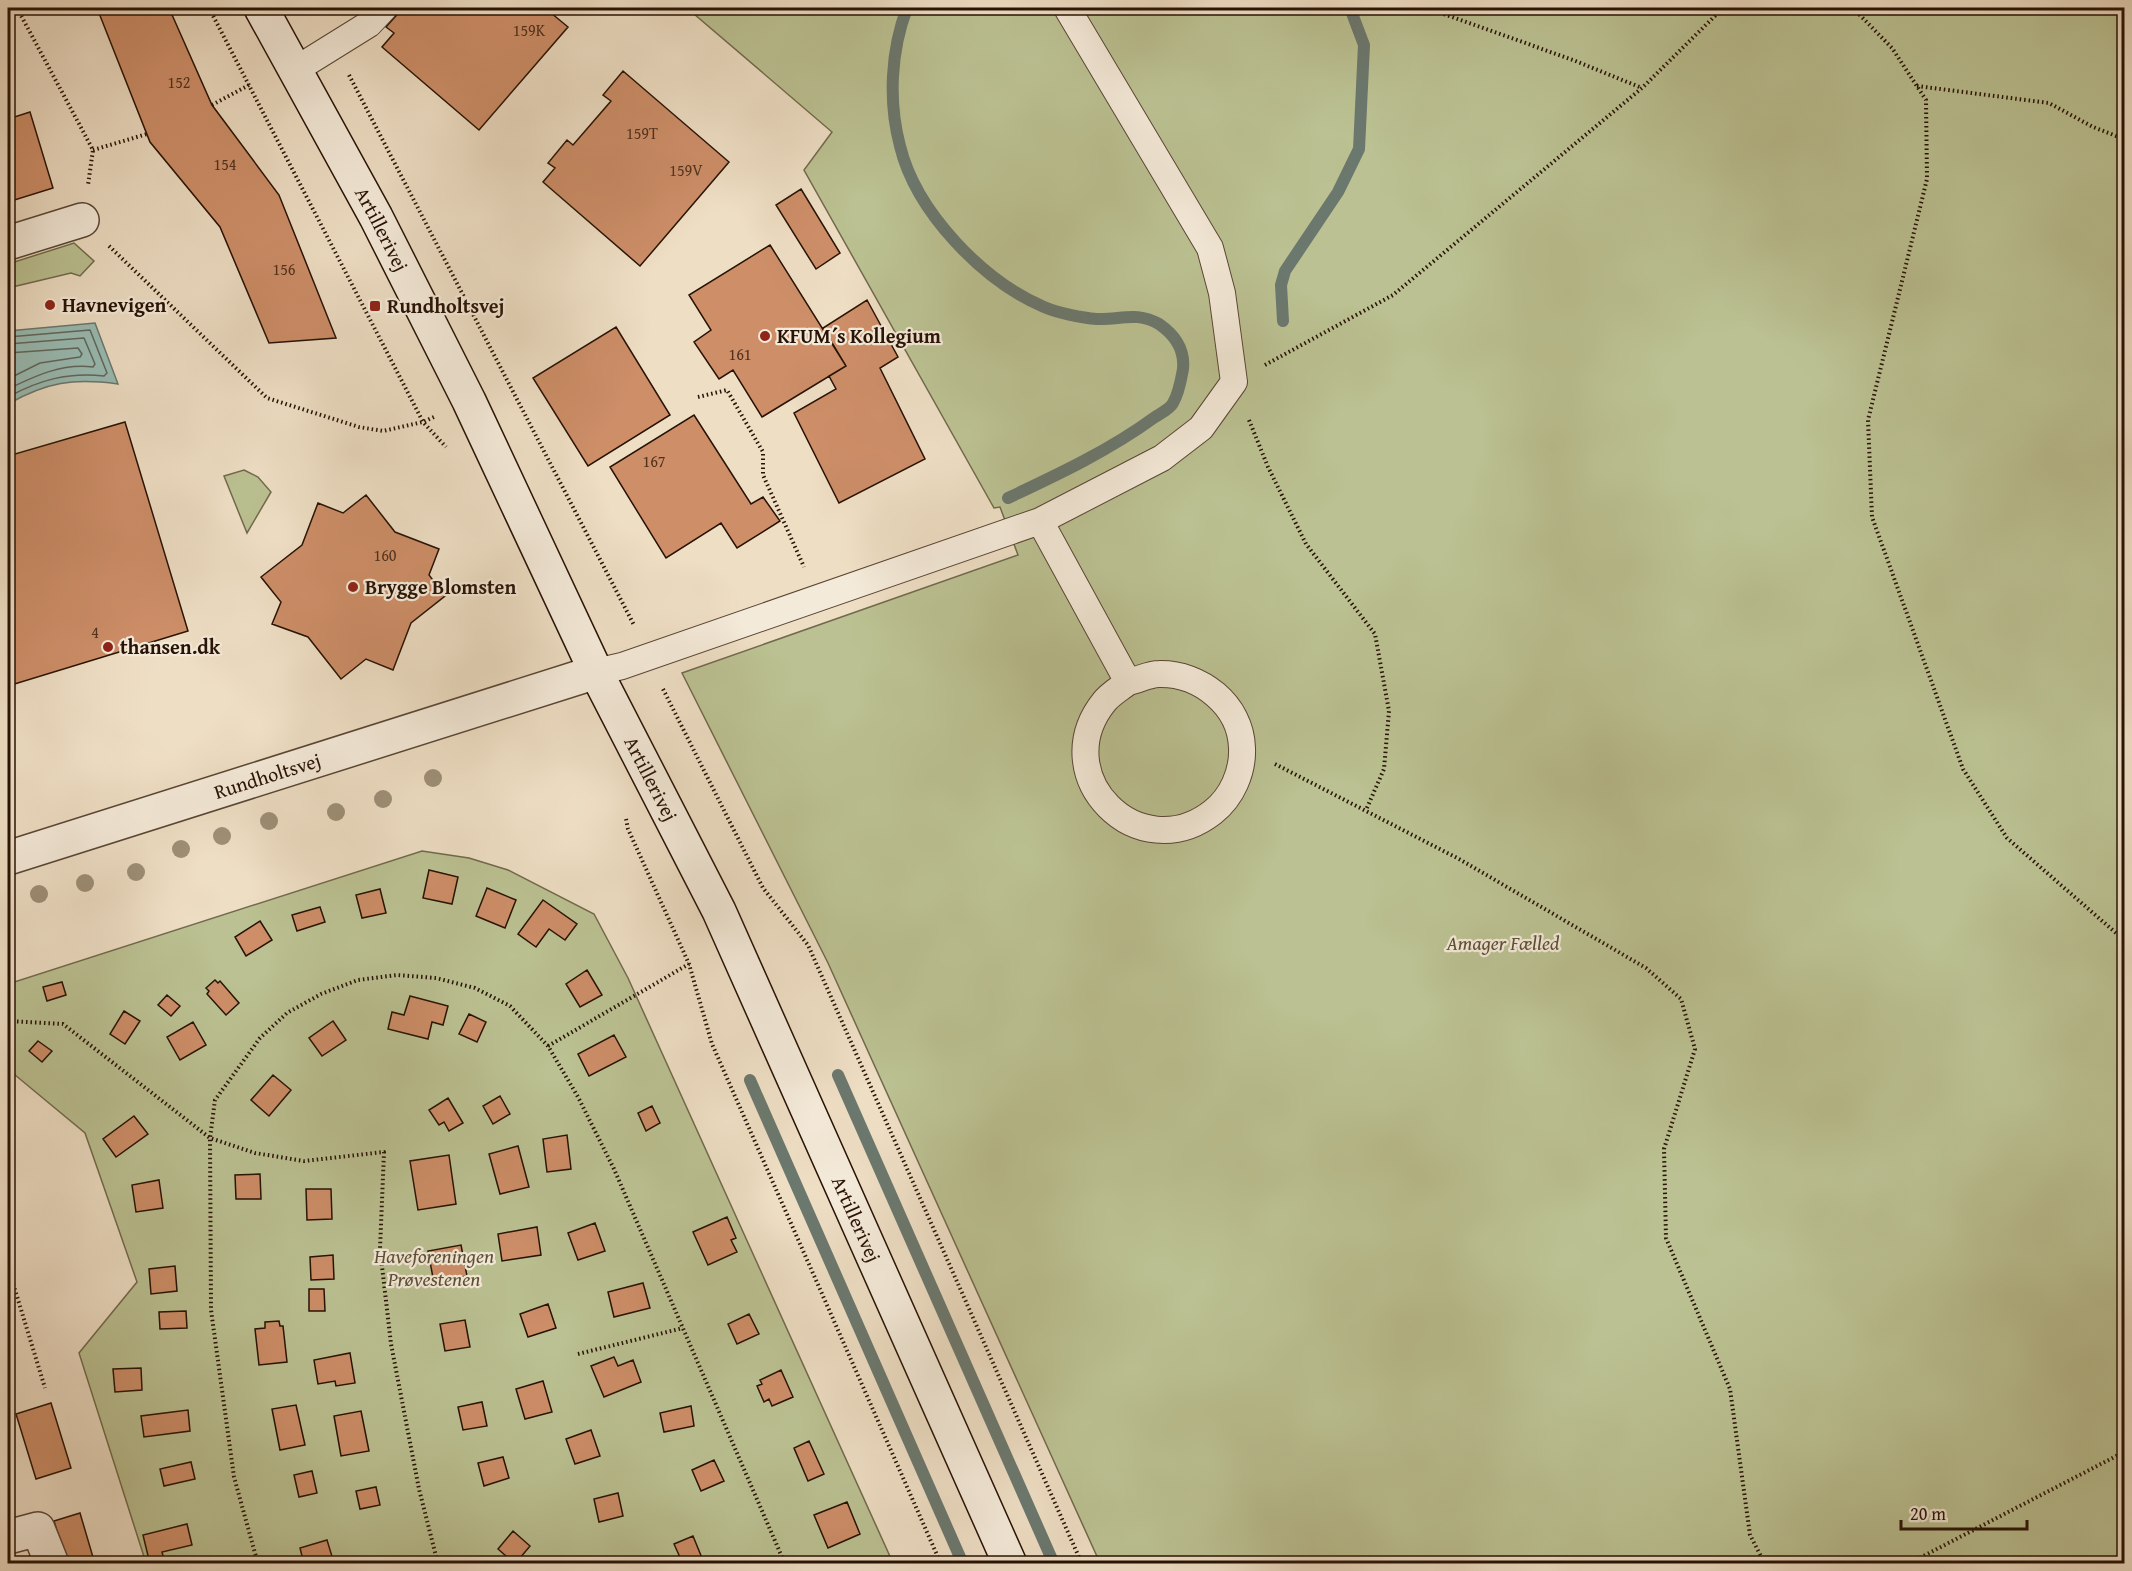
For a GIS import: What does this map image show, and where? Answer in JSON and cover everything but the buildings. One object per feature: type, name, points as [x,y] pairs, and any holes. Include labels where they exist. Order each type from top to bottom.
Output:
[{"type":"street","name":"Artillerivej","points":[[261,8],[376,217],[469,401],[596,672],[718,911],[1010,1563]]},
{"type":"street","points":[[8,243],[82,220]]},
{"type":"street","name":"Rundholtsvej","points":[[8,858],[596,672]]},
{"type":"street","points":[[8,1537],[38,1529],[52,1563]]},
{"type":"lane","points":[[294,70],[369,24],[384,8]]},
{"type":"lane","points":[[596,672],[649,656],[1040,521],[1162,458],[1201,428],[1234,382],[1222,293],[1210,248],[1067,8]]},
{"type":"lane","points":[[1040,521],[1128,682]]},
{"type":"lane","points":[[1158,674],[1189,678],[1215,693],[1234,717],[1242,747],[1239,777],[1223,804],[1199,823],[1169,831],[1139,827],[1112,812],[1093,788],[1085,759],[1089,728],[1104,701],[1128,682],[1158,674]]},
{"type":"path","points":[[17,8],[93,150],[82,220],[267,398],[359,427],[383,431],[423,422],[469,401]]},
{"type":"path","points":[[209,8],[423,422],[452,453]]},
{"type":"path","points":[[313,8],[441,250],[649,656],[763,888],[808,945],[1082,1563]]},
{"type":"path","points":[[1427,8],[1573,60],[1642,88]]},
{"type":"path","points":[[1366,810],[1384,769],[1389,711],[1375,634],[1306,544],[1268,467],[1234,382],[1393,295],[1642,88],[1724,8]]},
{"type":"path","points":[[1853,8],[1892,48],[1926,100],[1927,178],[1868,420],[1872,518],[1963,769],[2007,838],[2124,940]]},
{"type":"path","points":[[212,105],[249,85]]},
{"type":"path","points":[[1916,86],[2049,103],[2093,127],[2124,139]]},
{"type":"path","points":[[93,150],[147,134]]},
{"type":"path","points":[[698,397],[727,390],[764,452],[763,475],[817,598]]},
{"type":"path","points":[[1242,747],[1459,859],[1646,968],[1681,999],[1695,1049],[1664,1149],[1666,1238],[1730,1389],[1750,1535],[1765,1563]]},
{"type":"path","points":[[624,808],[628,829],[689,964],[712,1044],[941,1563]]},
{"type":"path","points":[[548,1046],[689,964]]},
{"type":"path","points":[[258,1563],[234,1478],[211,1310],[210,1138],[215,1100],[260,1038],[287,1013],[321,994],[358,980],[397,975],[436,978],[475,988],[510,1006],[548,1046],[578,1097],[614,1169],[785,1563]]},
{"type":"path","points":[[8,1021],[63,1024],[210,1138],[255,1153],[304,1161],[384,1152],[380,1249],[391,1344],[418,1489],[438,1563]]},
{"type":"path","points":[[8,1267],[45,1388]]},
{"type":"path","points":[[578,1354],[683,1328]]},
{"type":"path","points":[[1908,1563],[2124,1452]]},
{"type":"green space","name":"Amager Fælled","points":[[687,8],[2124,8],[2124,1563],[1100,1563],[828,963],[682,673],[1018,555],[1000,507],[994,508],[804,170],[832,132]]},
{"type":"green space","points":[[74,243],[94,261],[80,276],[71,273],[8,288],[8,264]]},
{"type":"green space","points":[[244,470],[258,477],[271,492],[247,533],[224,476]]},
{"type":"green space","name":"Haveforeningen Prøvestenen","points":[[422,851],[469,858],[508,870],[594,914],[628,978],[893,1563],[146,1563],[79,1353],[137,1282],[85,1133],[9,1070],[8,984]]},
{"type":"water","name":"Havnevigen","points":[[95,323],[118,384],[74,382],[48,386],[8,404],[8,331]]},
{"type":"waterway","points":[[907,8],[897,41],[893,76],[896,129],[908,171],[921,195],[955,242],[998,280],[1044,307],[1097,319],[1136,317],[1151,320],[1170,333],[1181,349],[1183,369],[1180,386],[1168,409],[1102,451],[1008,498]]},
{"type":"waterway","points":[[1283,321],[1281,285],[1285,271],[1338,192],[1359,149],[1364,45],[1350,8]]},
{"type":"waterway","points":[[838,1075],[1054,1564]]},
{"type":"waterway","points":[[750,1080],[963,1564]]},
{"type":"place","name":"Havnevigen","points":[[50,305]]},
{"type":"place","name":"Rundholtsvej","points":[[375,306]]},
{"type":"place","name":"KFUM´s Kollegium","points":[[765,336]]},
{"type":"place","name":"Brygge Blomsten","points":[[353,587]]},
{"type":"place","name":"thansen.dk","points":[[108,647]]}]
